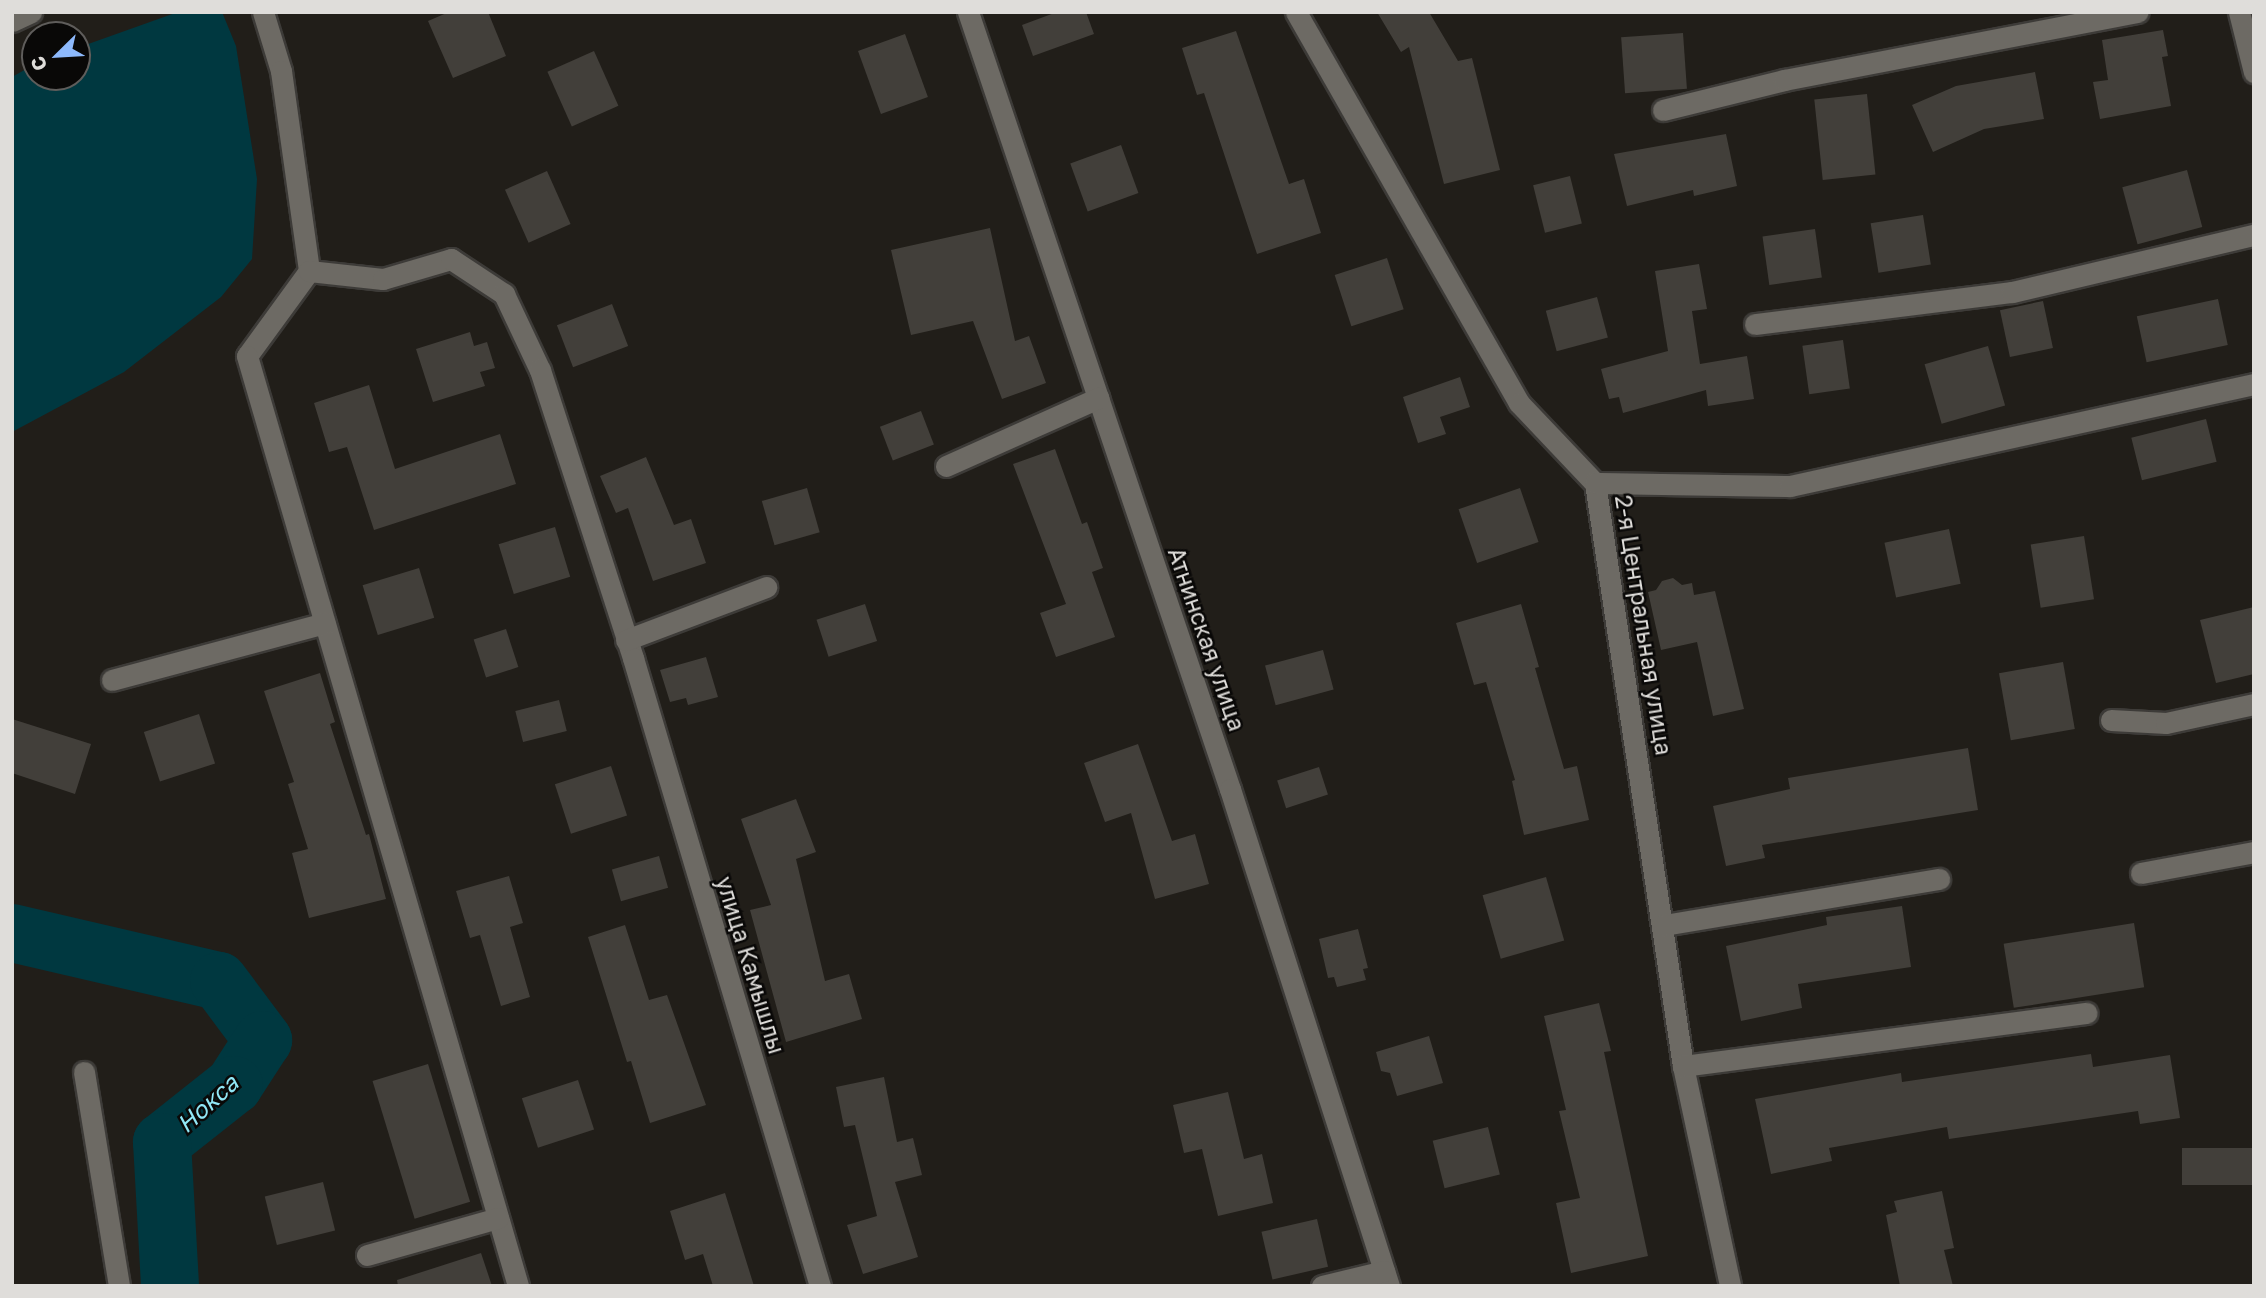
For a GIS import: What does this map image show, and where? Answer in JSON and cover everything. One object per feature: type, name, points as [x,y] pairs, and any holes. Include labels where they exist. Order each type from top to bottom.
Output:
[{"type":"street","points":[[12,21],[31,12]]},
{"type":"street","points":[[263,12],[281,71],[309,271],[247,356],[518,1286]]},
{"type":"street","name":"Атнинская улица","points":[[968,12],[1230,789],[1387,1278]]},
{"type":"street","name":"2-я Центральная улица","points":[[1296,12],[1519,403],[1595,483],[1684,1066],[1730,1286]]},
{"type":"street","points":[[1663,110],[1784,80],[2138,12]]},
{"type":"street","points":[[2239,12],[2250,43],[2254,72]]},
{"type":"street","points":[[1755,324],[2012,292],[2254,235]]},
{"type":"street","name":"улица Камышлы","points":[[309,271],[383,279],[451,259],[504,294],[540,370],[630,649],[820,1286]]},
{"type":"street","points":[[1595,483],[1790,486],[2254,384]]},
{"type":"street","points":[[946,466],[1098,398]]},
{"type":"street","points":[[630,649],[765,587]]},
{"type":"street","points":[[112,680],[325,623]]},
{"type":"street","points":[[2111,720],[2166,723],[2254,704]]},
{"type":"street","points":[[2141,873],[2254,852]]},
{"type":"street","points":[[1664,925],[1939,879]]},
{"type":"street","points":[[1684,1066],[2087,1013]]},
{"type":"street","points":[[84,1072],[120,1286]]},
{"type":"street","points":[[367,1255],[498,1218]]},
{"type":"street","points":[[1322,1286],[1387,1278]]},
{"type":"water","points":[[178,12],[222,12],[236,46],[257,179],[252,259],[221,297],[124,372],[12,432],[12,77],[21,72],[21,91],[91,91],[91,43]]},
{"type":"building","points":[[449,12],[488,12],[506,56],[453,78],[428,21]]},
{"type":"building","points":[[1057,12],[1086,12],[1094,34],[1033,56],[1022,25]]},
{"type":"building","points":[[1377,12],[1429,12],[1458,61],[1472,58],[1500,170],[1444,184],[1409,47],[1401,52]]},
{"type":"building","points":[[2163,30],[2168,56],[2162,57],[2171,106],[2100,119],[2093,82],[2108,80],[2102,40]]},
{"type":"building","points":[[1236,31],[1289,184],[1304,179],[1321,233],[1257,254],[1204,93],[1197,95],[1182,48]]},
{"type":"building","points":[[1683,33],[1687,89],[1625,93],[1621,37]]},
{"type":"building","points":[[905,34],[928,97],[881,114],[858,51]]},
{"type":"building","points":[[594,51],[618,106],[572,127],[547,72]]},
{"type":"building","points":[[2035,72],[2044,119],[1984,129],[1933,152],[1912,105],[1956,86]]},
{"type":"building","points":[[1867,94],[1875,175],[1823,180],[1814,100]]},
{"type":"building","points":[[1726,134],[1737,186],[1694,196],[1693,190],[1627,206],[1614,154]]},
{"type":"building","points":[[1121,145],[1138,193],[1088,211],[1070,163]]},
{"type":"building","points":[[2187,170],[2202,227],[2138,244],[2122,187]]},
{"type":"building","points":[[547,171],[571,224],[529,243],[505,190]]},
{"type":"building","points":[[1570,176],[1582,224],[1545,233],[1533,185]]},
{"type":"building","points":[[1923,215],[1931,264],[1878,273],[1871,223]]},
{"type":"building","points":[[990,228],[1015,341],[1029,336],[1046,383],[1002,399],[973,321],[911,335],[891,250]]},
{"type":"building","points":[[1815,229],[1822,278],[1769,285],[1763,236]]},
{"type":"building","points":[[1387,258],[1404,309],[1351,326],[1335,275]]},
{"type":"building","points":[[1699,264],[1707,309],[1692,311],[1700,364],[1747,356],[1754,399],[1708,406],[1706,390],[1623,413],[1619,397],[1609,399],[1601,369],[1668,351],[1655,271]]},
{"type":"building","points":[[1597,297],[1608,338],[1557,351],[1546,311]]},
{"type":"building","points":[[2218,299],[2228,345],[2147,362],[2137,316]]},
{"type":"building","points":[[2043,301],[2053,348],[2010,357],[2000,310]]},
{"type":"building","points":[[612,304],[628,346],[573,367],[557,325]]},
{"type":"building","points":[[470,332],[474,346],[487,342],[495,368],[480,372],[485,386],[433,402],[416,349]]},
{"type":"building","points":[[1843,340],[1850,389],[1809,394],[1802,346]]},
{"type":"building","points":[[1988,346],[2005,406],[1942,424],[1925,364]]},
{"type":"building","points":[[1460,377],[1470,407],[1440,417],[1446,434],[1418,443],[1403,397]]},
{"type":"building","points":[[369,385],[395,469],[500,434],[516,484],[374,530],[347,447],[329,452],[314,403]]},
{"type":"building","points":[[921,411],[934,445],[893,460],[880,427]]},
{"type":"building","points":[[2206,419],[2217,462],[2142,480],[2131,438]]},
{"type":"building","points":[[1055,449],[1082,524],[1087,522],[1103,568],[1092,572],[1115,637],[1056,657],[1040,613],[1066,604],[1013,464]]},
{"type":"building","points":[[646,457],[674,525],[691,519],[706,563],[653,581],[628,508],[616,513],[600,476]]},
{"type":"building","points":[[807,488],[820,532],[775,545],[762,501]]},
{"type":"building","points":[[1520,488],[1539,542],[1477,563],[1459,509]]},
{"type":"building","points":[[555,527],[570,577],[514,594],[499,544]]},
{"type":"building","points":[[1949,529],[1961,584],[1896,597],[1884,543]]},
{"type":"building","points":[[2084,536],[2094,599],[2041,608],[2031,544]]},
{"type":"building","points":[[419,568],[434,618],[378,635],[363,585]]},
{"type":"building","points":[[1673,578],[1682,585],[1692,583],[1694,595],[1715,591],[1744,709],[1713,716],[1697,642],[1661,650],[1648,592],[1656,590],[1662,581]]},
{"type":"building","points":[[865,604],[877,641],[829,657],[816,620]]},
{"type":"building","points":[[1521,604],[1539,667],[1535,668],[1564,769],[1577,766],[1589,820],[1524,835],[1512,781],[1515,780],[1486,682],[1474,685],[1456,623]]},
{"type":"building","points":[[2254,607],[2254,674],[2216,683],[2200,620]]},
{"type":"building","points":[[506,629],[518,667],[486,678],[474,640]]},
{"type":"building","points":[[1323,650],[1334,690],[1276,705],[1265,666]]},
{"type":"building","points":[[706,657],[718,697],[688,705],[686,698],[670,702],[660,670]]},
{"type":"building","points":[[2063,662],[2075,729],[2011,740],[1999,673]]},
{"type":"building","points":[[320,673],[335,722],[330,724],[366,835],[369,834],[386,899],[309,918],[292,853],[308,849],[288,784],[294,782],[264,691]]},
{"type":"building","points":[[559,700],[567,731],[523,742],[515,711]]},
{"type":"building","points":[[199,714],[215,763],[160,781],[144,732]]},
{"type":"building","points":[[12,719],[91,744],[75,794],[12,773]]},
{"type":"building","points":[[1138,744],[1172,841],[1195,834],[1209,884],[1155,899],[1131,813],[1105,822],[1084,763]]},
{"type":"building","points":[[1968,748],[1978,810],[1762,845],[1765,858],[1726,866],[1713,806],[1790,789],[1788,778]]},
{"type":"building","points":[[611,766],[627,815],[571,834],[555,784]]},
{"type":"building","points":[[1319,767],[1328,795],[1286,808],[1277,781]]},
{"type":"building","points":[[796,799],[816,852],[796,859],[825,981],[849,974],[862,1019],[786,1042],[750,910],[771,905],[741,819]]},
{"type":"building","points":[[659,856],[668,888],[621,901],[612,870]]},
{"type":"building","points":[[509,876],[523,923],[510,927],[530,997],[501,1006],[480,935],[470,938],[456,891]]},
{"type":"building","points":[[1546,877],[1564,940],[1501,959],[1483,895]]},
{"type":"building","points":[[1902,906],[1911,967],[1798,984],[1802,1008],[1741,1021],[1726,946],[1827,925],[1826,917]]},
{"type":"building","points":[[2134,923],[2144,987],[2014,1008],[2004,944]]},
{"type":"building","points":[[625,925],[649,1000],[667,995],[706,1105],[650,1123],[631,1061],[627,1062],[588,937]]},
{"type":"building","points":[[1358,929],[1368,968],[1363,969],[1366,980],[1337,987],[1334,977],[1328,978],[1319,939]]},
{"type":"building","points":[[1599,1003],[1611,1051],[1604,1052],[1648,1256],[1571,1273],[1556,1203],[1580,1198],[1559,1111],[1566,1110],[1544,1016]]},
{"type":"building","points":[[1429,1036],[1443,1083],[1397,1096],[1390,1073],[1381,1071],[1376,1052]]},
{"type":"building","points":[[2091,1054],[2093,1067],[2170,1055],[2180,1118],[2140,1124],[2138,1111],[1949,1139],[1947,1127],[1829,1148],[1832,1161],[1771,1174],[1755,1099],[1901,1073],[1902,1082]]},
{"type":"building","points":[[428,1064],[470,1202],[415,1219],[373,1081]]},
{"type":"building","points":[[884,1077],[897,1142],[913,1138],[922,1175],[895,1182],[918,1257],[863,1274],[847,1225],[877,1216],[855,1125],[844,1127],[836,1087]]},
{"type":"building","points":[[578,1080],[594,1129],[538,1148],[522,1098]]},
{"type":"building","points":[[1228,1092],[1244,1159],[1262,1154],[1273,1203],[1218,1216],[1202,1149],[1184,1153],[1173,1105]]},
{"type":"building","points":[[1488,1127],[1500,1175],[1445,1188],[1433,1141]]},
{"type":"building","points":[[2182,1148],[2254,1148],[2254,1185],[2182,1185]]},
{"type":"building","points":[[323,1182],[335,1231],[277,1245],[265,1197]]},
{"type":"building","points":[[1942,1191],[1954,1248],[1944,1250],[1953,1286],[1900,1286],[1886,1215],[1897,1212],[1894,1201]]},
{"type":"building","points":[[725,1193],[754,1286],[713,1286],[703,1254],[685,1260],[670,1211]]},
{"type":"building","points":[[1317,1219],[1328,1267],[1272,1280],[1261,1232]]},
{"type":"building","points":[[481,1253],[492,1286],[398,1286],[397,1280]]},
{"type":"waterway","name":"Нокса","points":[[12,933],[219,981],[263,1040],[234,1085],[162,1142],[170,1286]]}]
